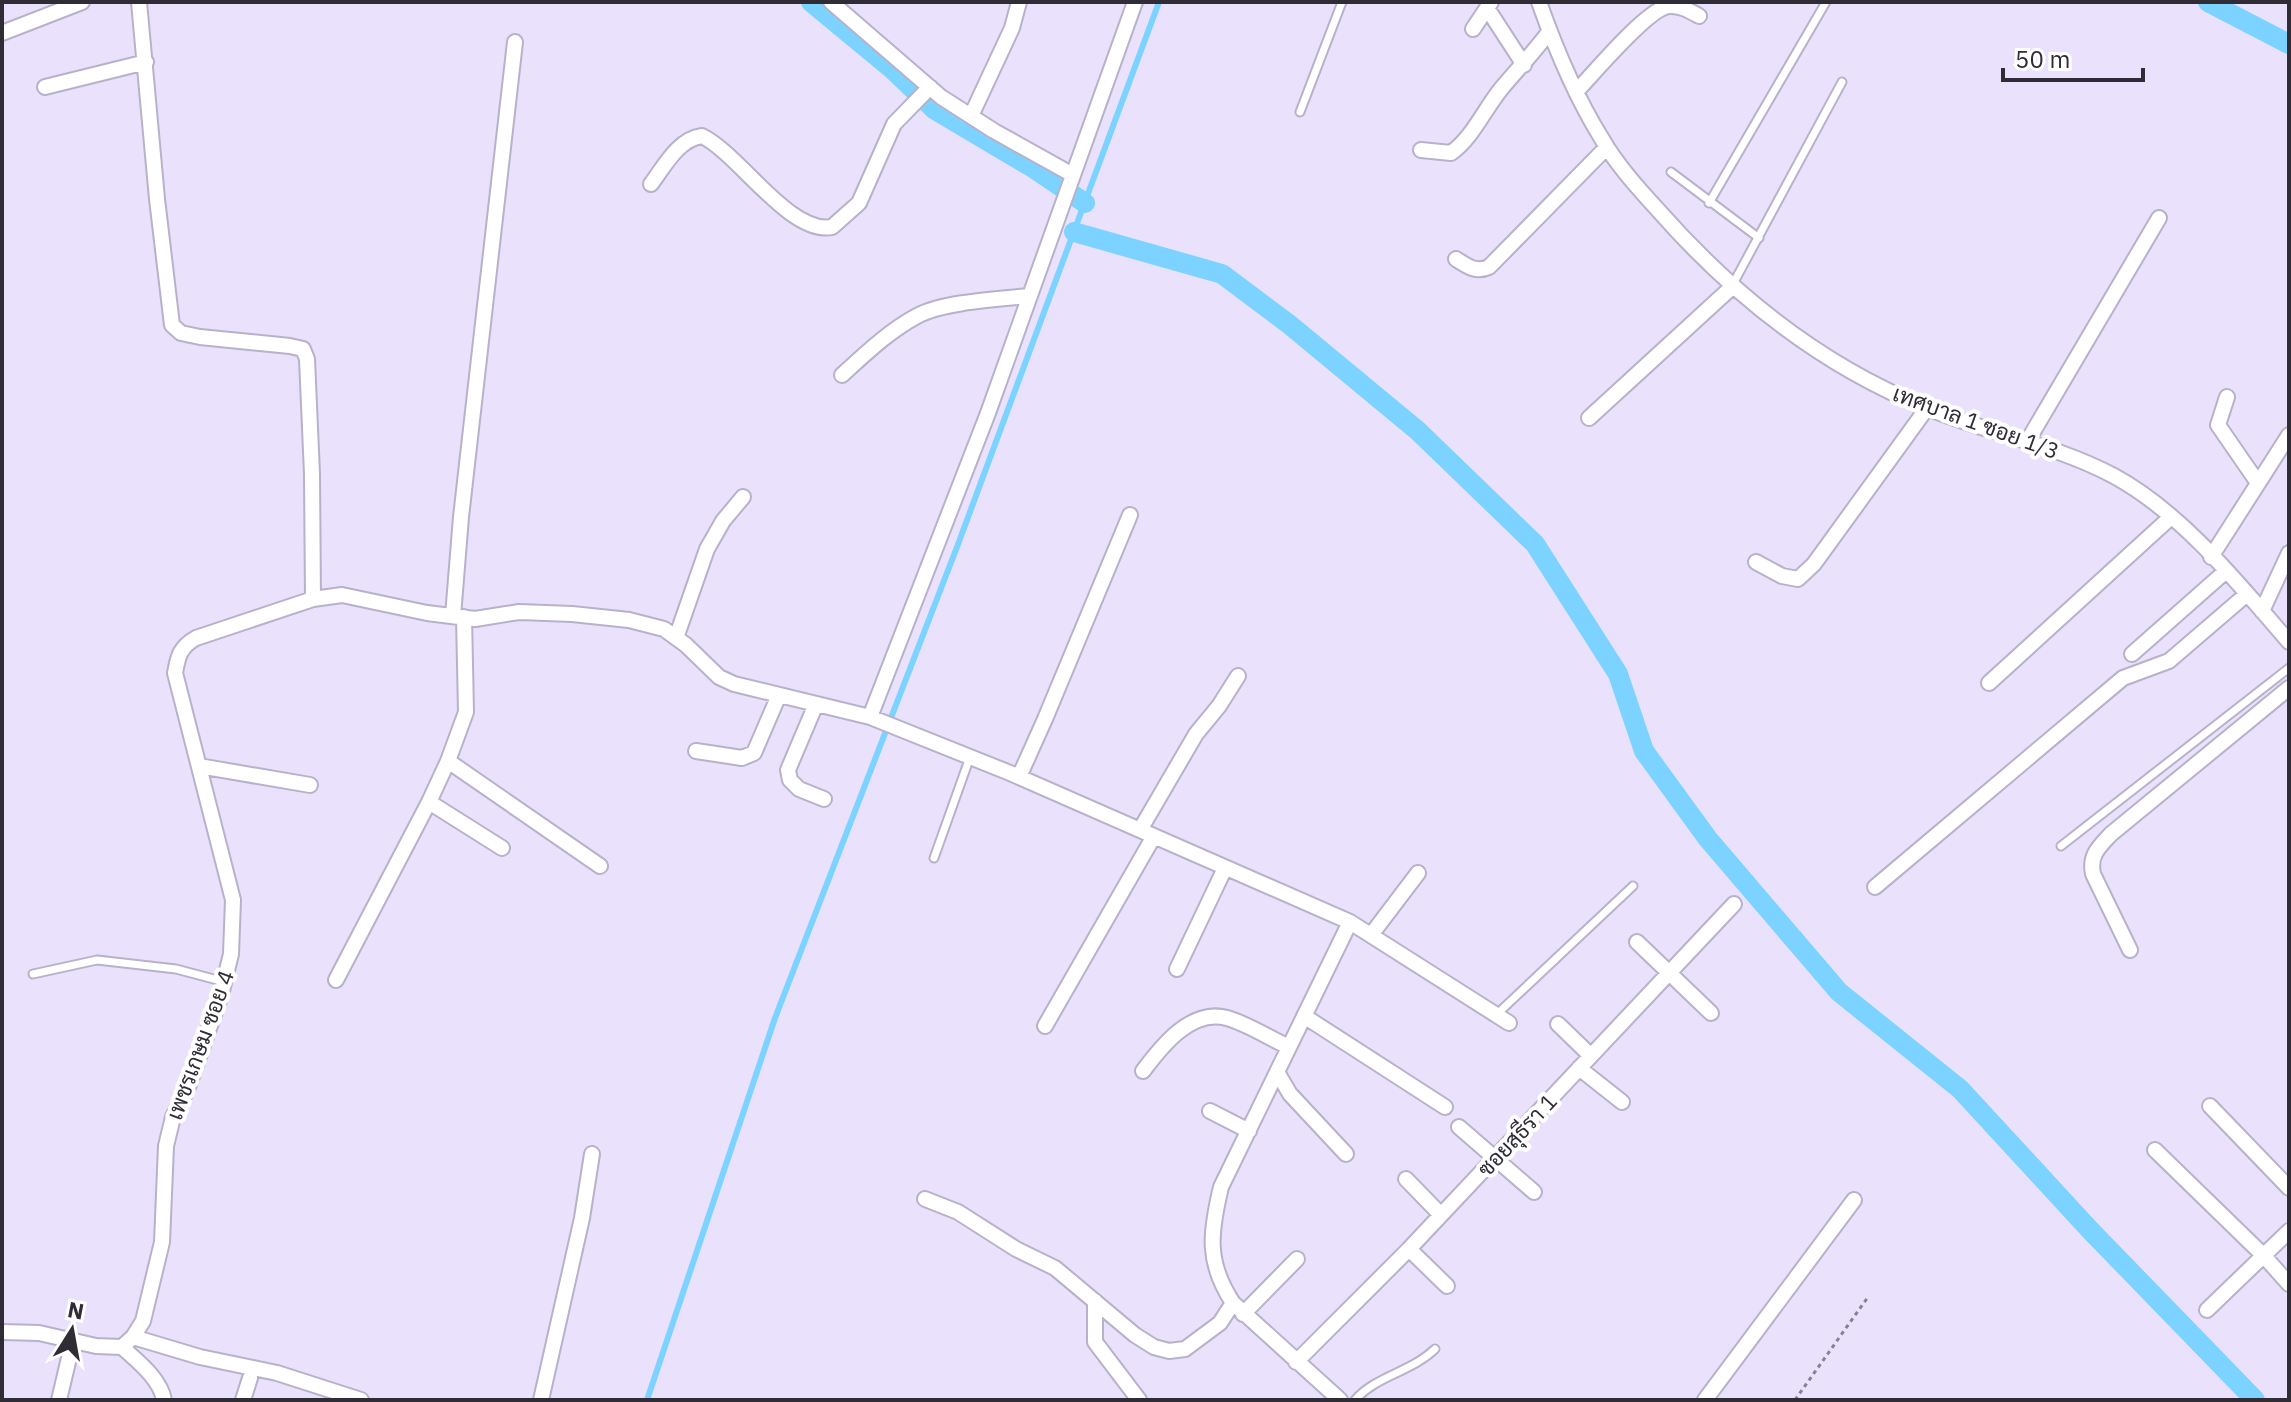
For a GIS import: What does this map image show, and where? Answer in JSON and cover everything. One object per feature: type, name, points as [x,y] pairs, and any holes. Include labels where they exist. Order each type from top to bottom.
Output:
[{"type":"street","points":[[2,33],[82,2]]},
{"type":"street","points":[[139,2],[172,325],[181,333],[200,337],[303,349],[307,359],[313,599]]},
{"type":"street","points":[[831,2],[923,93],[971,116],[1072,179]]},
{"type":"street","points":[[971,116],[1012,28],[1019,2]]},
{"type":"street","points":[[873,718],[988,413],[1135,2]]},
{"type":"street","name":"เทศบาล 1 ซอย 1/3","points":[[1539,2],[1576,92],[1607,147],[1683,238],[1732,287],[1832,362],[1927,408],[2071,457],[2115,477],[2171,517],[2226,571],[2289,642]]},
{"type":"street","points":[[1473,29],[1489,5],[1524,65]]},
{"type":"street","points":[[1576,92],[1646,18],[1666,5],[1679,6],[1699,16]]},
{"type":"street","points":[[1421,150],[1451,153],[1461,145],[1549,32]]},
{"type":"street","points":[[336,980],[429,802],[466,712],[458,617],[461,517],[515,42]]},
{"type":"street","points":[[45,87],[146,62]]},
{"type":"street","points":[[651,184],[687,140],[702,136],[739,164],[795,215],[814,227],[832,227],[859,203],[894,124],[923,93]]},
{"type":"street","points":[[1456,259],[1472,268],[1482,270],[1489,267],[1607,147]]},
{"type":"street","points":[[2027,442],[2159,218]]},
{"type":"street","points":[[1589,418],[1732,287]]},
{"type":"street","points":[[842,375],[867,352],[919,314],[1029,296]]},
{"type":"street","points":[[2227,397],[2219,414],[2218,425],[2258,483]]},
{"type":"street","points":[[1756,562],[1782,576],[1798,579],[1814,564],[1927,408]]},
{"type":"street","points":[[2211,557],[2289,435]]},
{"type":"street","points":[[676,638],[707,549],[723,521],[743,497]]},
{"type":"street","points":[[1019,777],[1130,515]]},
{"type":"street","points":[[1989,683],[2171,517]]},
{"type":"street","points":[[2262,611],[2289,553]]},
{"type":"street","points":[[2132,654],[2226,571]]},
{"type":"street","points":[[1875,887],[2123,678],[2169,661],[2247,594]]},
{"type":"street","name":"เพชรเกษม ซอย 4","points":[[127,1342],[143,1321],[162,1242],[166,1146],[173,1117],[187,1090],[225,982],[231,954],[233,900],[175,673],[178,656],[184,645],[196,638],[313,599],[342,595],[475,619],[519,612],[572,614],[629,620],[664,629],[719,677],[734,684],[873,718],[1019,777],[1350,922],[1502,1019]]},
{"type":"street","points":[[1045,1026],[1196,734],[1238,676]]},
{"type":"street","points":[[2130,950],[2093,874],[2091,863],[2095,852],[2111,834],[2289,688]]},
{"type":"street","points":[[696,751],[742,758],[754,753],[779,695]]},
{"type":"street","points":[[816,704],[788,770],[790,780],[799,789],[824,799]]},
{"type":"street","points":[[448,761],[600,866]]},
{"type":"street","points":[[199,766],[310,785]]},
{"type":"street","points":[[429,802],[502,848]]},
{"type":"street","points":[[1177,969],[1225,868]]},
{"type":"street","points":[[1371,935],[1418,873]]},
{"type":"street","name":"ซอยสุธีรา 1","points":[[1296,1362],[1409,1249],[1734,904]]},
{"type":"street","points":[[1340,1400],[1238,1308],[1221,1285],[1211,1253],[1221,1187],[1350,922]]},
{"type":"street","points":[[1637,942],[1711,1013]]},
{"type":"street","points":[[1304,1016],[1445,1107]]},
{"type":"street","points":[[1143,1071],[1180,1028],[1211,1017],[1226,1017],[1289,1047]]},
{"type":"street","points":[[1558,1024],[1591,1056]]},
{"type":"street","points":[[1579,1068],[1622,1102]]},
{"type":"street","points":[[1277,1072],[1290,1094],[1346,1154]]},
{"type":"street","points":[[2210,1106],[2289,1188]]},
{"type":"street","points":[[1210,1111],[1249,1131]]},
{"type":"street","points":[[1459,1127],[1534,1192]]},
{"type":"street","points":[[2155,1150],[2289,1284]]},
{"type":"street","points":[[541,1400],[582,1218],[592,1154]]},
{"type":"street","points":[[1406,1179],[1441,1215]]},
{"type":"street","points":[[925,1199],[958,1212],[1016,1249],[1055,1268],[1135,1335],[1154,1347],[1169,1351],[1185,1349],[1201,1339],[1297,1259]]},
{"type":"street","points":[[1705,1400],[1854,1200]]},
{"type":"street","points":[[2207,1310],[2289,1231]]},
{"type":"street","points":[[1409,1249],[1447,1286]]},
{"type":"street","points":[[1095,1301],[1095,1342],[1139,1400]]},
{"type":"street","points":[[2,1332],[39,1333],[96,1346],[127,1342],[277,1373],[361,1400]]},
{"type":"street","points":[[59,1400],[73,1341]]},
{"type":"street","points":[[127,1342],[162,1391],[164,1400]]},
{"type":"street","points":[[243,1400],[250,1378]]},
{"type":"lane","points":[[1300,112],[1342,2]]},
{"type":"lane","points":[[1709,203],[1826,2]]},
{"type":"lane","points":[[1732,287],[1842,82]]},
{"type":"lane","points":[[1671,172],[1759,238]]},
{"type":"lane","points":[[2061,846],[2289,668]]},
{"type":"lane","points":[[934,858],[970,757]]},
{"type":"lane","points":[[1502,1019],[1633,886]]},
{"type":"lane","points":[[33,974],[97,960],[176,969],[225,982]]},
{"type":"lane","points":[[1355,1400],[1365,1388],[1422,1362],[1435,1349]]},
{"type":"path","points":[[1795,1400],[1868,1297]]},
{"type":"waterway","points":[[811,2],[892,69],[935,110],[1085,203]]},
{"type":"waterway","points":[[647,1400],[775,1018],[957,547],[1159,2]]},
{"type":"waterway","points":[[2208,2],[2289,44]]},
{"type":"waterway","points":[[1074,232],[1222,274],[1290,325],[1418,431],[1535,544],[1618,674],[1644,751],[1708,839],[1839,992],[1960,1089],[2090,1230],[2255,1400]]}]
